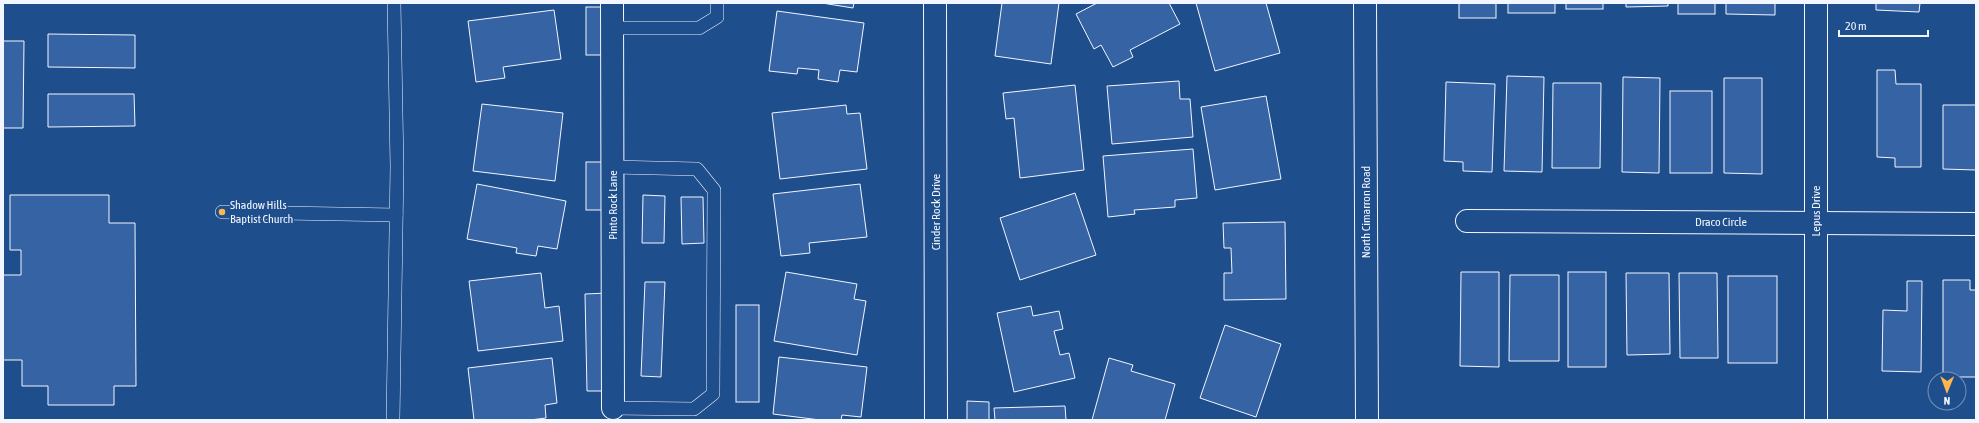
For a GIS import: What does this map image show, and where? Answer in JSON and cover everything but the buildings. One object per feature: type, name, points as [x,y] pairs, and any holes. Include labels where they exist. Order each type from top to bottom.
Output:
[{"type":"street","name":"Pinto Rock Lane","points":[[612,3],[613,408]]},
{"type":"street","name":"Cinder Rock Drive","points":[[935,3],[936,420]]},
{"type":"street","name":"North Cimarron Road","points":[[1365,3],[1367,420]]},
{"type":"street","name":"Lepus Drive","points":[[1816,3],[1816,420]]},
{"type":"street","name":"Draco Circle","points":[[1467,221],[1976,224]]},
{"type":"lane","points":[[393,420],[397,167],[394,3]]},
{"type":"lane","points":[[612,28],[699,28],[717,17],[717,3]]},
{"type":"lane","points":[[612,168],[696,169],[714,190],[713,394],[694,409],[613,408]]},
{"type":"lane","points":[[222,212],[396,215]]},
{"type":"place","name":"Shadow Hills Baptist Church","points":[[222,212]]}]
